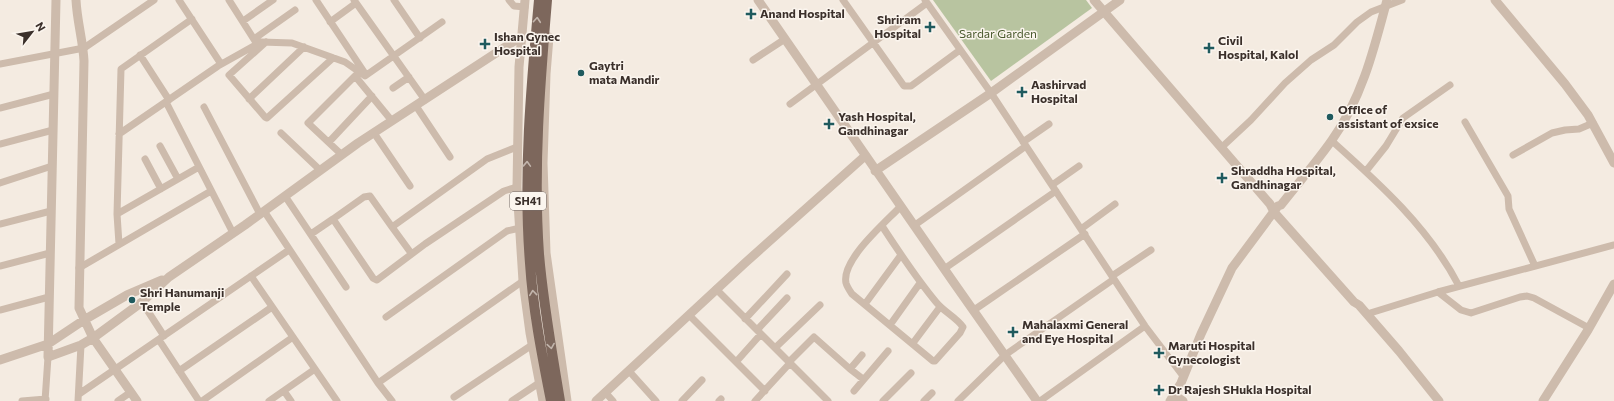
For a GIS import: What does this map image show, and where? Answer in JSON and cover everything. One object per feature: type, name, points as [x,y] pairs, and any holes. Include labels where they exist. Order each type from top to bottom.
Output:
[{"type":"main road","name":"SH41","points":[[539,0],[532,72],[527,168],[528,222],[530,264],[536,324],[551,401]]},
{"type":"main road","name":"SH41","points":[[547,0],[536,164],[539,252],[545,313],[560,401]]},
{"type":"street","points":[[22,401],[46,400],[56,0]]},
{"type":"street","points":[[76,0],[84,48],[79,308],[93,338],[137,401]]},
{"type":"street","points":[[0,64],[84,48],[154,0]]},
{"type":"street","points":[[179,0],[221,64]]},
{"type":"street","points":[[229,0],[256,42]]},
{"type":"street","points":[[243,21],[273,0]]},
{"type":"street","points":[[316,0],[366,75]]},
{"type":"street","points":[[394,0],[420,38]]},
{"type":"street","points":[[509,0],[514,6],[525,3],[518,75],[517,187],[523,281],[532,346],[543,401]]},
{"type":"street","points":[[552,0],[546,74],[543,163],[546,253],[567,401]]},
{"type":"street","points":[[758,0],[875,171],[915,225],[944,269],[1037,401]]},
{"type":"street","points":[[843,0],[904,86],[911,86],[960,50]]},
{"type":"street","points":[[1094,0],[1276,209],[1354,302],[1359,305],[1399,351],[1439,401]]},
{"type":"street","points":[[875,171],[991,93],[1120,0]]},
{"type":"street","points":[[1222,147],[1251,120],[1285,83],[1311,60],[1334,45],[1357,22],[1386,4],[1402,0]]},
{"type":"street","points":[[1494,0],[1500,4],[1565,84],[1593,123],[1614,163]]},
{"type":"street","points":[[790,104],[873,43],[926,1],[991,93],[1145,326],[1183,376]]},
{"type":"street","points":[[330,22],[355,2],[425,100]]},
{"type":"street","points":[[1176,399],[1183,376],[1232,268],[1276,209],[1332,141],[1346,118],[1370,64],[1386,4]]},
{"type":"street","points":[[119,134],[221,64],[256,42],[294,10]]},
{"type":"street","points":[[119,244],[117,214],[121,70],[192,19]]},
{"type":"street","points":[[256,42],[292,43],[344,62],[364,76],[442,22]]},
{"type":"street","points":[[48,357],[81,345],[93,338],[142,302],[169,277],[262,213],[342,154],[522,36]]},
{"type":"street","points":[[753,60],[785,39]]},
{"type":"street","points":[[267,42],[229,75],[248,99],[267,118],[270,117],[333,58]]},
{"type":"street","points":[[248,99],[304,47]]},
{"type":"street","points":[[140,55],[167,101],[233,233]]},
{"type":"street","points":[[342,154],[308,123],[355,76],[392,121]]},
{"type":"street","points":[[393,88],[409,77]]},
{"type":"street","points":[[1366,171],[1386,146],[1405,115],[1450,84]]},
{"type":"street","points":[[0,108],[54,94]]},
{"type":"street","points":[[329,142],[372,96]]},
{"type":"street","points":[[416,106],[450,157]]},
{"type":"street","points":[[204,107],[262,213],[289,250],[378,383],[392,401]]},
{"type":"street","points":[[1465,122],[1508,196],[1508,205],[1512,216],[1535,266]]},
{"type":"street","points":[[1513,155],[1552,133],[1578,129],[1593,123]]},
{"type":"street","points":[[915,225],[1025,144],[1049,124]]},
{"type":"street","points":[[0,144],[53,130]]},
{"type":"street","points":[[374,132],[410,186]]},
{"type":"street","points":[[281,133],[320,170]]},
{"type":"street","points":[[1332,141],[1390,194],[1422,231],[1451,270],[1459,286]]},
{"type":"street","points":[[160,146],[178,179]]},
{"type":"street","points":[[392,228],[487,159],[517,147]]},
{"type":"street","points":[[596,401],[716,289],[865,156]]},
{"type":"street","points":[[145,159],[161,189]]},
{"type":"street","points":[[0,183],[52,166]]},
{"type":"street","points":[[944,269],[1054,188],[1079,166]]},
{"type":"street","points":[[117,214],[199,167]]},
{"type":"street","points":[[333,219],[375,280],[380,279],[411,253],[504,191],[517,187]]},
{"type":"street","points":[[79,268],[211,191]]},
{"type":"street","points":[[285,196],[346,287]]},
{"type":"street","points":[[311,234],[364,197],[370,196],[411,253]]},
{"type":"street","points":[[974,310],[1083,231],[1115,204]]},
{"type":"street","points":[[882,226],[920,283],[940,307],[963,327],[960,333],[935,361],[933,361],[852,294],[846,284],[846,271],[854,255],[901,206]]},
{"type":"street","points":[[1176,399],[1185,385],[1208,330],[1236,271],[1276,209]]},
{"type":"street","points":[[0,224],[51,211]]},
{"type":"street","points":[[386,317],[507,231],[520,228]]},
{"type":"street","points":[[1367,314],[1459,286],[1614,245]]},
{"type":"street","points":[[78,398],[289,250]]},
{"type":"street","points":[[958,401],[1005,355],[1151,250]]},
{"type":"street","points":[[0,266],[50,253]]},
{"type":"street","points":[[865,304],[901,255]]},
{"type":"street","points":[[745,319],[787,274]]},
{"type":"street","points":[[251,276],[337,401]]},
{"type":"street","points":[[0,360],[48,344],[84,320],[127,295],[169,277]]},
{"type":"street","points":[[378,383],[523,281]]},
{"type":"street","points":[[890,325],[920,283]]},
{"type":"street","points":[[1543,401],[1589,328],[1614,284]]},
{"type":"street","points":[[716,289],[828,401]]},
{"type":"street","points":[[1438,292],[1461,310],[1471,314],[1527,296],[1534,298],[1589,328]]},
{"type":"street","points":[[0,310],[49,298]]},
{"type":"street","points":[[736,362],[787,298]]},
{"type":"street","points":[[142,302],[180,371],[201,401],[293,337]]},
{"type":"street","points":[[775,348],[820,305]]},
{"type":"street","points":[[180,371],[272,307]]},
{"type":"street","points":[[913,343],[940,307]]},
{"type":"street","points":[[689,315],[765,391]]},
{"type":"street","points":[[1040,401],[1145,326]]},
{"type":"street","points":[[755,401],[814,337],[863,379]]},
{"type":"street","points":[[78,398],[81,345]]},
{"type":"street","points":[[454,397],[532,346]]},
{"type":"street","points":[[854,391],[888,350]]},
{"type":"street","points":[[850,369],[862,355]]},
{"type":"street","points":[[269,401],[315,369]]},
{"type":"street","points":[[629,371],[656,401]]},
{"type":"street","points":[[884,401],[911,373]]},
{"type":"street","points":[[682,401],[702,380]]},
{"type":"street","points":[[512,401],[539,383]]},
{"type":"street","points":[[284,391],[291,401]]},
{"type":"street","points":[[118,401],[131,392]]},
{"type":"street","points":[[605,392],[613,401]]},
{"type":"street","points":[[924,401],[932,393]]},
{"type":"green space","name":"Sardar Garden","points":[[933,0],[1086,0],[1092,8],[991,81]]},
{"type":"place","name":"Anand Hospital","points":[[751,14]]},
{"type":"place","name":"Shriram Hospital","points":[[930,27]]},
{"type":"place","name":"Ishan Gynec Hospital","points":[[485,44]]},
{"type":"place","name":"Civil Hospital, Kalol","points":[[1209,48]]},
{"type":"place","name":"Gaytri mata Mandir","points":[[581,73]]},
{"type":"place","name":"Aashirvad Hospital","points":[[1022,92]]},
{"type":"place","name":"Office of assistant of exsice","points":[[1330,117]]},
{"type":"place","name":"Yash Hospital, Gandhinagar","points":[[829,124]]},
{"type":"place","name":"Shraddha Hospital, Gandhinagar","points":[[1222,178]]},
{"type":"place","name":"Shri Hanumanji Temple","points":[[132,300]]},
{"type":"place","name":"Mahalaxmi General and Eye Hospital","points":[[1013,332]]},
{"type":"place","name":"Maruti Hospital Gynecologist","points":[[1159,353]]},
{"type":"place","name":"Dr Rajesh SHukla Hospital","points":[[1159,390]]}]
